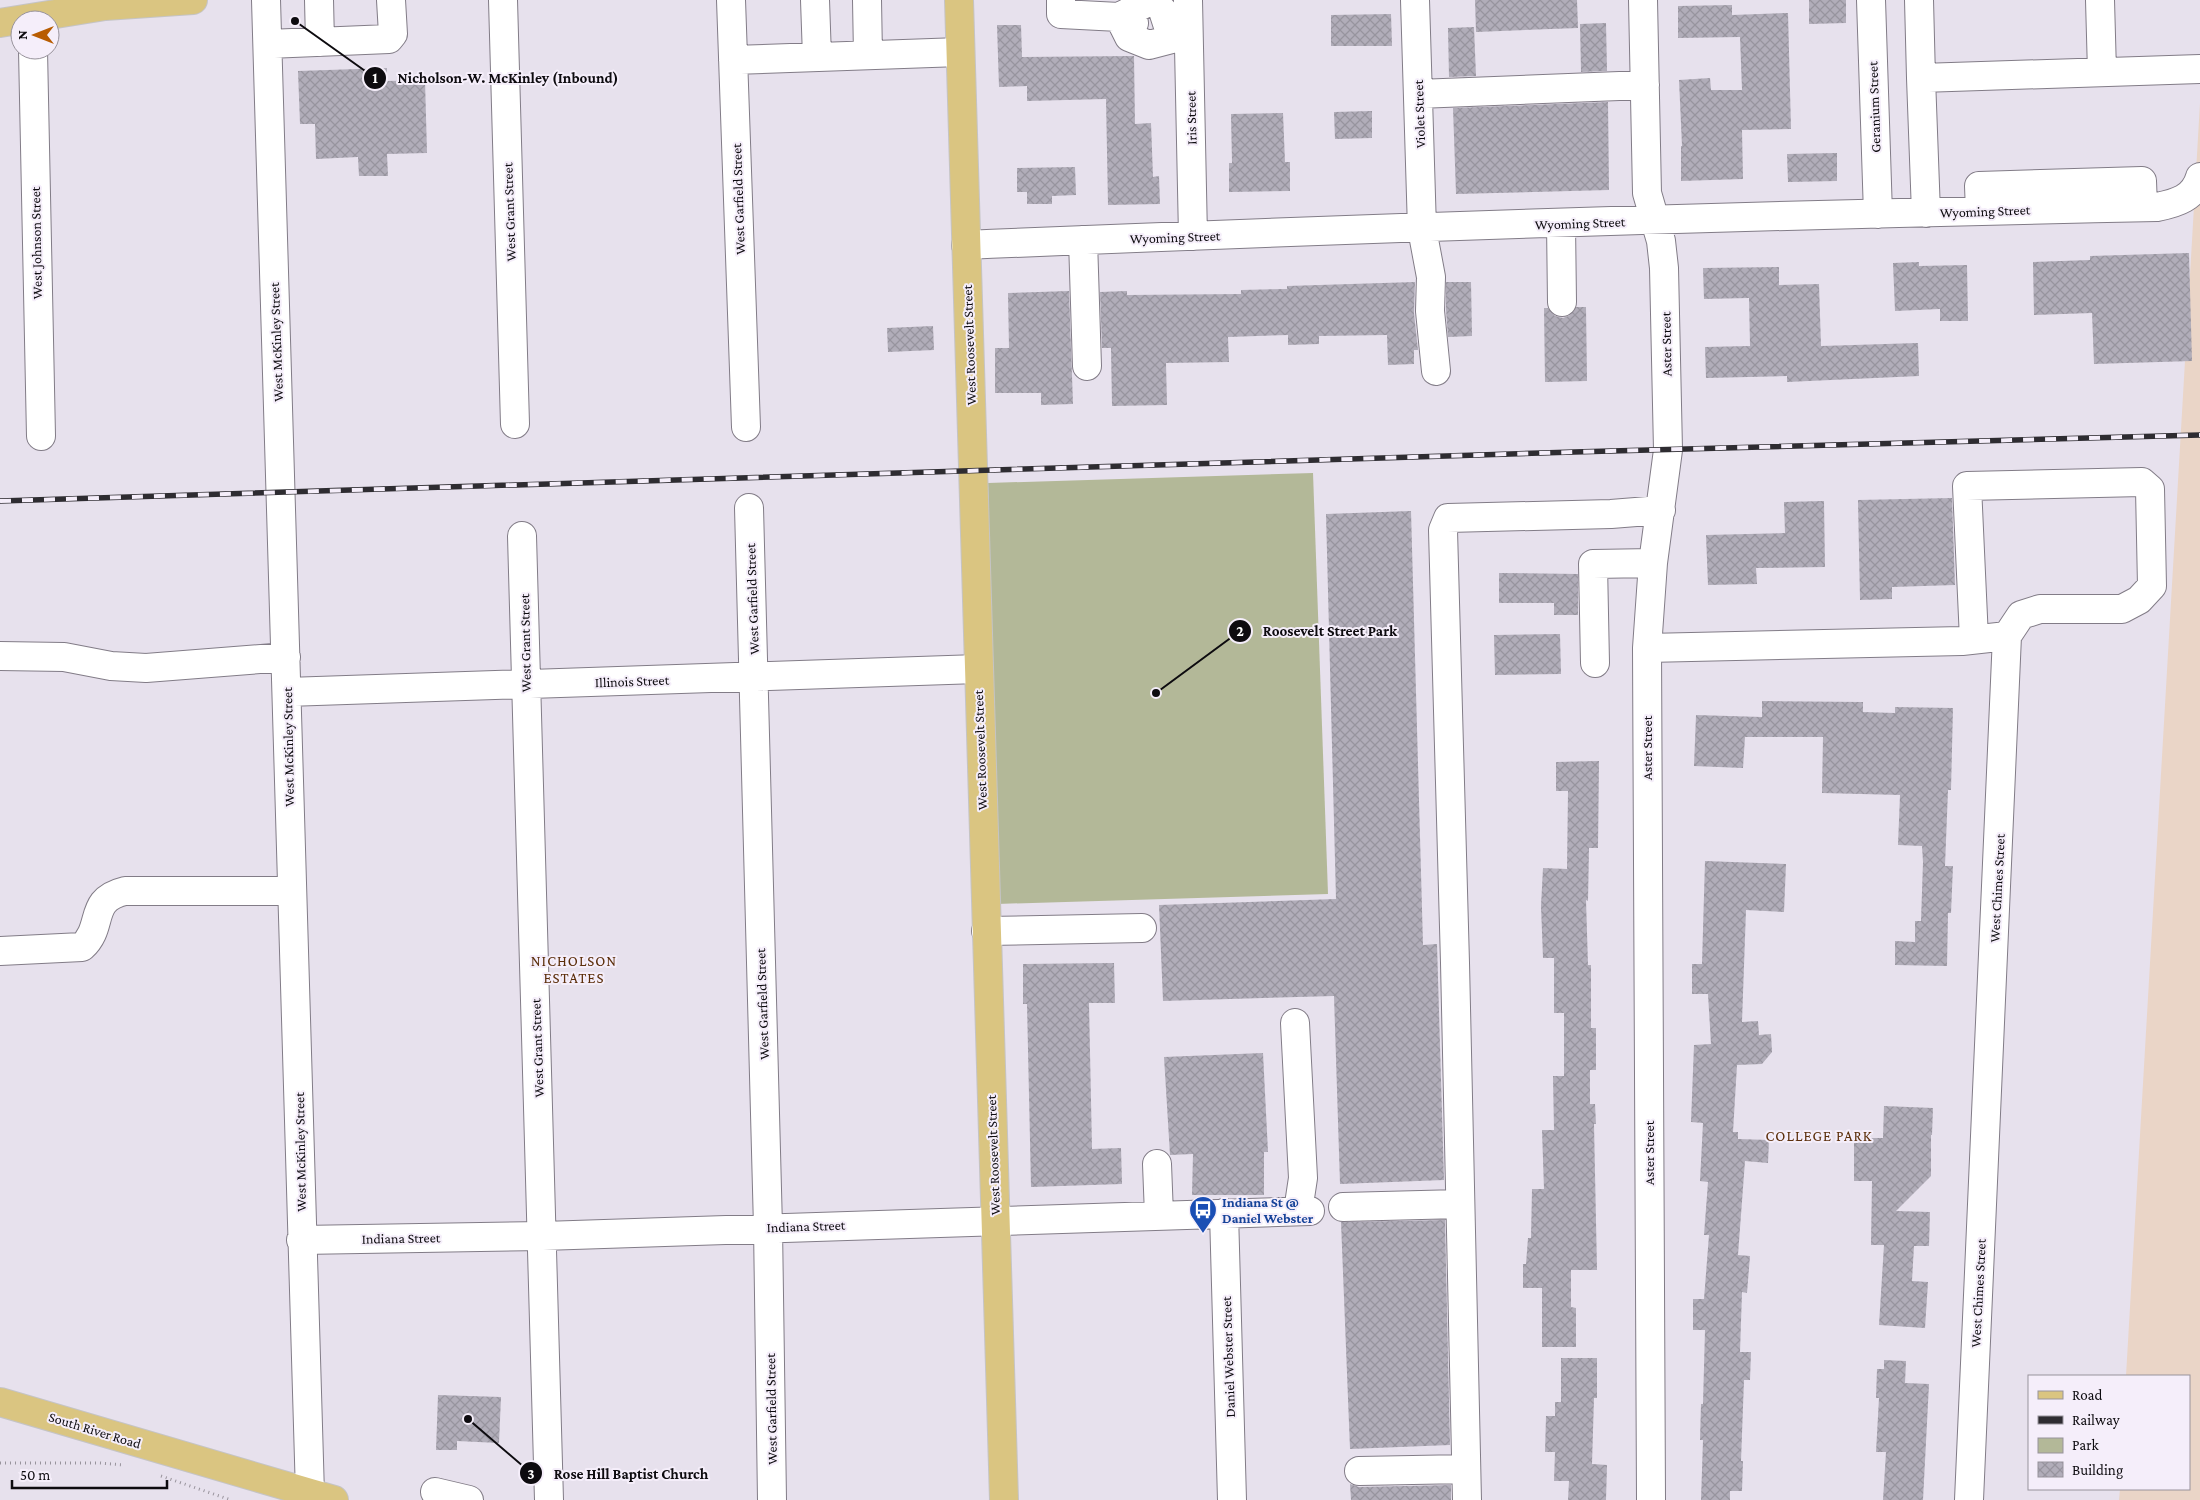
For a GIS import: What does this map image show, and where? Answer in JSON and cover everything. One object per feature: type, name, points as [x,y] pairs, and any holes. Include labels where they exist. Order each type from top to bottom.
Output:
[{"type":"main road","points":[[56,10],[193,0]]},
{"type":"main road","name":"West Roosevelt Street","points":[[959,0],[1004,1500]]},
{"type":"main road","name":"South River Road","points":[[0,1402],[322,1497]]},
{"type":"street","name":"West McKinley Street","points":[[266,0],[301,1240],[322,1497]]},
{"type":"street","points":[[319,0],[320,42]]},
{"type":"street","points":[[268,44],[389,39],[393,34],[391,0]]},
{"type":"street","name":"West Grant Street","points":[[504,0],[515,424]]},
{"type":"street","name":"West Garfield Street","points":[[731,0],[746,427]]},
{"type":"street","points":[[815,0],[817,57]]},
{"type":"street","points":[[867,0],[868,55]]},
{"type":"street","points":[[1061,0],[1061,14],[1158,21]]},
{"type":"street","name":"Violet Street","points":[[1415,0],[1422,229],[1431,277],[1430,311],[1436,371]]},
{"type":"street","name":"Aster Street","points":[[1643,0],[1646,193],[1661,241],[1664,268],[1668,432],[1666,467],[1653,563],[1647,648],[1651,1500]]},
{"type":"street","name":"Geranium Street","points":[[1871,0],[1878,214]]},
{"type":"street","points":[[1919,0],[1926,213]]},
{"type":"street","points":[[2100,0],[2102,72]]},
{"type":"street","name":"Iris Street","points":[[1158,21],[1194,236]]},
{"type":"street","points":[[733,60],[960,52]]},
{"type":"street","name":"West Johnson Street","points":[[33,60],[41,436]]},
{"type":"street","points":[[1921,78],[2200,69]]},
{"type":"street","points":[[1418,94],[1645,85]]},
{"type":"street","name":"Wyoming Street","points":[[966,246],[1083,240],[1655,220],[2143,207],[2172,204],[2197,191]]},
{"type":"street","points":[[1561,224],[1562,302]]},
{"type":"street","points":[[1083,240],[1087,366]]},
{"type":"street","points":[[1647,648],[1974,639],[2007,636],[2021,615],[2040,609],[2122,609],[2139,600],[2152,586],[2150,489],[2142,482],[1966,486],[1974,639]]},
{"type":"street","name":"West Garfield Street","points":[[749,508],[768,1227],[772,1500]]},
{"type":"street","points":[[1467,1500],[1443,530],[1448,518],[1611,514],[1661,510]]},
{"type":"street","name":"West Grant Street","points":[[522,536],[549,1500]]},
{"type":"street","points":[[1595,663],[1593,564],[1653,563]]},
{"type":"street","name":"West Chimes Street","points":[[1969,1500],[2007,636]]},
{"type":"street","points":[[0,656],[64,657],[112,666],[146,668],[286,657]]},
{"type":"street","name":"Illinois Street","points":[[287,692],[978,669]]},
{"type":"street","points":[[0,950],[82,947],[91,939],[103,902],[111,894],[125,891],[292,891]]},
{"type":"street","points":[[986,931],[1142,928]]},
{"type":"street","name":"Indiana Street","points":[[301,1240],[543,1236],[768,1227],[1304,1211],[1295,1023]]},
{"type":"street","points":[[1157,1164],[1159,1215]]},
{"type":"street","points":[[1343,1207],[1460,1204]]},
{"type":"street","name":"Daniel Webster Street","points":[[1224,1213],[1232,1500]]},
{"type":"street","points":[[1359,1471],[1466,1469]]},
{"type":"street","points":[[434,1492],[469,1500]]},
{"type":"path","points":[[0,1463],[100,1463],[128,1466]]},
{"type":"path","points":[[154,1473],[232,1500]]},
{"type":"shaded area","points":[[2200,103],[2200,1500],[2119,1500],[2120,1490],[2190,1490],[2190,1375],[2126,1375]]},
{"type":"green space","points":[[1313,473],[1328,894],[997,904],[988,483]]},
{"type":"building","points":[[1475,0],[1577,0],[1578,28],[1476,32]]},
{"type":"building","points":[[1809,0],[1846,0],[1846,23],[1809,24]]},
{"type":"building","points":[[1732,5],[1732,15],[1788,13],[1791,129],[1742,130],[1743,179],[1681,181],[1682,146],[1679,80],[1710,78],[1711,90],[1742,90],[1740,37],[1678,38],[1678,6]]},
{"type":"building","points":[[1391,14],[1392,46],[1331,46],[1331,15]]},
{"type":"building","points":[[1606,23],[1607,71],[1581,72],[1580,24]]},
{"type":"building","points":[[997,25],[1021,25],[1022,57],[1134,56],[1135,124],[1151,123],[1153,177],[1159,176],[1160,204],[1108,205],[1106,99],[1027,101],[1027,86],[999,87]]},
{"type":"building","points":[[1474,27],[1476,76],[1449,77],[1448,28]]},
{"type":"building","points":[[387,68],[387,81],[425,80],[427,153],[387,154],[388,176],[359,176],[358,157],[316,159],[315,124],[300,124],[298,71]]},
{"type":"building","points":[[1608,102],[1609,190],[1456,194],[1453,108]]},
{"type":"building","points":[[1372,111],[1372,138],[1335,139],[1334,112]]},
{"type":"building","points":[[1283,113],[1285,162],[1290,162],[1290,191],[1229,192],[1229,163],[1232,163],[1231,114]]},
{"type":"building","points":[[1837,153],[1837,181],[1788,182],[1787,154]]},
{"type":"building","points":[[1075,167],[1076,195],[1052,196],[1052,204],[1027,204],[1027,192],[1017,192],[1017,168]]},
{"type":"building","points":[[2189,253],[2192,361],[2094,364],[2092,313],[2034,315],[2033,262],[2090,260],[2090,256]]},
{"type":"building","points":[[1919,262],[1919,266],[1967,265],[1968,321],[1940,321],[1940,309],[1895,311],[1893,263]]},
{"type":"building","points":[[1779,267],[1779,285],[1819,284],[1821,346],[1918,343],[1919,376],[1787,382],[1787,376],[1706,378],[1705,347],[1750,346],[1749,298],[1704,299],[1703,268]]},
{"type":"building","points":[[1415,282],[1414,313],[1418,350],[1414,350],[1414,364],[1388,365],[1387,335],[1319,336],[1319,344],[1288,345],[1288,335],[1228,337],[1229,362],[1166,363],[1167,405],[1112,406],[1111,348],[1102,348],[1100,292],[1127,291],[1127,295],[1241,294],[1241,290],[1287,289],[1287,286]]},
{"type":"building","points":[[1446,282],[1471,282],[1472,336],[1448,337]]},
{"type":"building","points":[[1069,291],[1073,404],[1041,405],[1041,393],[995,393],[995,348],[1009,348],[1008,293]]},
{"type":"building","points":[[1576,307],[1586,307],[1587,381],[1545,382],[1544,308],[1548,308],[1555,316],[1563,318],[1570,315]]},
{"type":"building","points":[[933,326],[934,350],[888,352],[887,328]]},
{"type":"building","points":[[1952,498],[1955,585],[1892,587],[1892,599],[1860,600],[1858,500]]},
{"type":"building","points":[[1824,501],[1825,567],[1756,568],[1757,584],[1708,585],[1706,535],[1785,533],[1784,502]]},
{"type":"building","points":[[1411,511],[1423,945],[1437,944],[1444,1180],[1340,1184],[1334,996],[1163,1001],[1159,905],[1336,899],[1326,514]]},
{"type":"building","points":[[1499,573],[1578,574],[1578,615],[1554,615],[1554,603],[1499,603]]},
{"type":"building","points":[[1560,634],[1561,674],[1495,675],[1494,635]]},
{"type":"building","points":[[1762,701],[1863,702],[1863,712],[1895,713],[1895,707],[1953,708],[1951,790],[1948,790],[1945,866],[1953,866],[1951,913],[1948,913],[1947,966],[1895,965],[1895,941],[1915,942],[1915,921],[1921,921],[1923,862],[1922,846],[1898,845],[1900,795],[1822,793],[1823,737],[1745,737],[1743,768],[1694,766],[1696,715],[1762,717]]},
{"type":"building","points":[[1599,761],[1598,848],[1589,848],[1588,901],[1586,900],[1588,965],[1591,965],[1591,1028],[1596,1028],[1596,1070],[1590,1070],[1590,1104],[1595,1104],[1596,1124],[1594,1124],[1597,1270],[1571,1270],[1571,1307],[1576,1308],[1576,1347],[1542,1347],[1542,1288],[1523,1288],[1523,1264],[1526,1264],[1528,1238],[1531,1238],[1532,1189],[1544,1189],[1542,1130],[1554,1130],[1553,1076],[1564,1076],[1564,1013],[1554,1013],[1554,958],[1543,958],[1541,906],[1543,868],[1567,869],[1568,791],[1556,791],[1556,762]]},
{"type":"building","points":[[1705,861],[1786,864],[1784,912],[1746,910],[1742,1022],[1758,1021],[1759,1035],[1771,1034],[1772,1052],[1762,1064],[1737,1065],[1733,1132],[1738,1132],[1738,1139],[1769,1140],[1768,1163],[1745,1161],[1738,1255],[1750,1256],[1747,1293],[1742,1292],[1740,1352],[1751,1352],[1750,1380],[1744,1380],[1741,1461],[1743,1461],[1742,1491],[1730,1491],[1730,1500],[1701,1500],[1703,1440],[1700,1440],[1705,1330],[1693,1330],[1693,1299],[1704,1299],[1709,1235],[1704,1235],[1708,1182],[1700,1181],[1703,1123],[1691,1122],[1694,1045],[1711,1044],[1708,994],[1692,994],[1692,964],[1702,964]]},
{"type":"building","points":[[1114,963],[1115,1003],[1089,1003],[1092,1149],[1121,1148],[1122,1184],[1031,1187],[1027,1004],[1023,1004],[1023,964]]},
{"type":"building","points":[[1263,1053],[1268,1152],[1264,1152],[1264,1195],[1192,1195],[1193,1154],[1170,1155],[1164,1057]]},
{"type":"building","points":[[1884,1106],[1933,1108],[1931,1176],[1896,1211],[1930,1212],[1929,1246],[1914,1246],[1912,1281],[1928,1282],[1925,1328],[1879,1325],[1884,1245],[1871,1245],[1872,1181],[1854,1181],[1854,1138],[1883,1138]]},
{"type":"building","points":[[1445,1220],[1450,1445],[1350,1449],[1341,1222]]},
{"type":"building","points":[[1561,1358],[1597,1358],[1597,1398],[1594,1398],[1592,1464],[1607,1465],[1606,1500],[1568,1500],[1569,1481],[1554,1481],[1555,1452],[1545,1452],[1546,1416],[1555,1416],[1555,1402],[1561,1402]]},
{"type":"building","points":[[1884,1360],[1906,1361],[1905,1383],[1929,1384],[1923,1500],[1883,1500],[1886,1452],[1876,1452],[1879,1398],[1876,1398],[1877,1369],[1884,1369]]},
{"type":"building","points":[[438,1395],[501,1397],[499,1443],[457,1441],[457,1450],[436,1450]]},
{"type":"building","points":[[1350,1484],[1359,1487],[1451,1485],[1451,1500],[1351,1500]]},
{"type":"railway","points":[[0,501],[1574,452],[2200,435]]},
{"type":"place","name":"Nicholson-W. McKinley (Inbound)","points":[[295,21]]},
{"type":"place","name":"Roosevelt Street Park","points":[[1156,693]]},
{"type":"place","name":"Indiana St @ Daniel Webster","points":[[1203,1234]]},
{"type":"place","name":"Rose Hill Baptist Church","points":[[468,1419]]},
{"type":"district","name":"NICHOLSON ESTATES","points":[[574,970]]},
{"type":"district","name":"COLLEGE PARK","points":[[1819,1136]]}]
